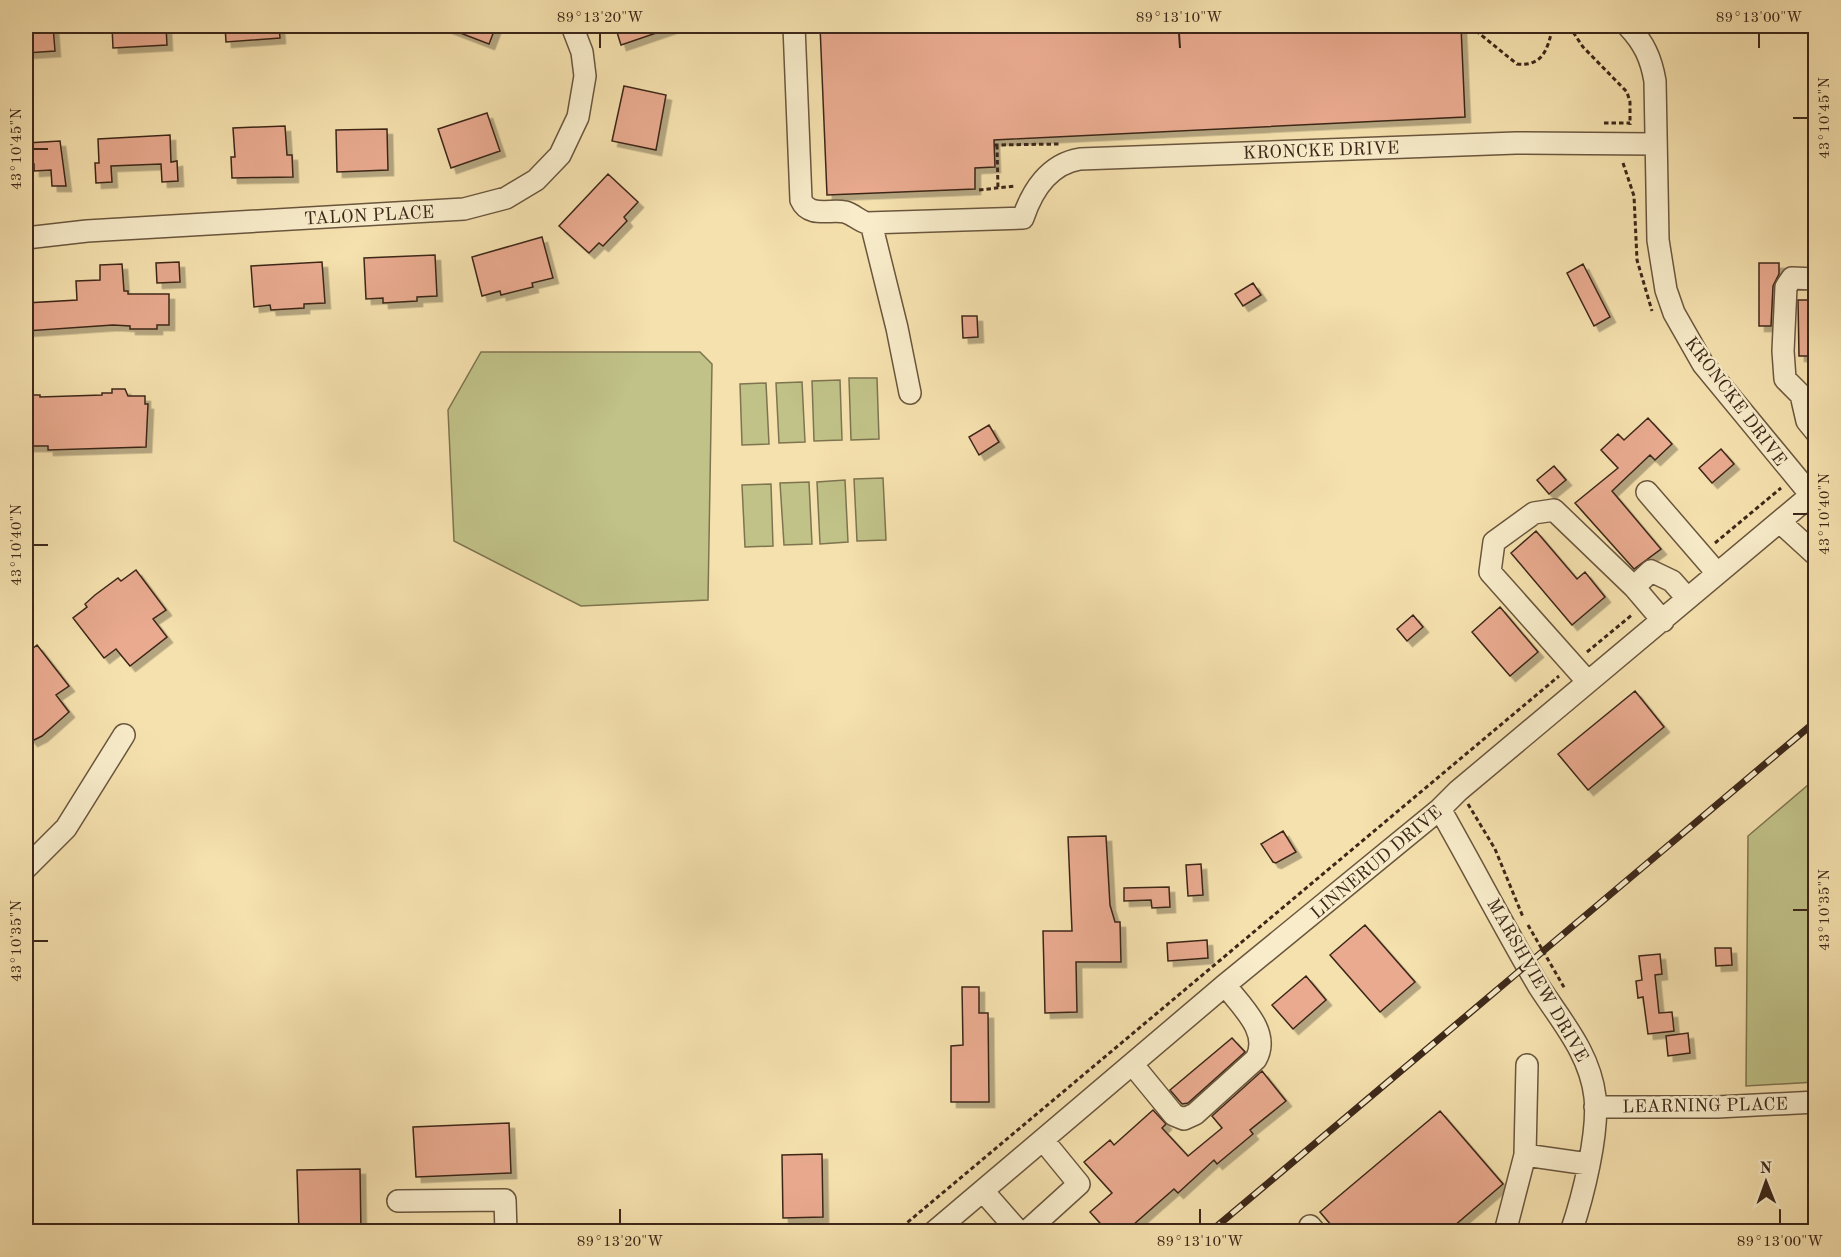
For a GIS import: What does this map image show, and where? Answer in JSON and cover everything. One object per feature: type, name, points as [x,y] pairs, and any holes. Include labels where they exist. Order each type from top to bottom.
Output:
[{"type":"street","name":"TALON PLACE","points":[[26,238],[87,231],[464,209],[506,198],[537,180],[560,155],[578,117],[585,76],[582,52],[572,26]]},
{"type":"street","name":"KRONCKE DRIVE","points":[[794,26],[801,200],[813,211],[845,212],[863,222],[1023,219],[1031,199],[1051,172],[1059,165],[1080,159],[1516,143],[1654,144],[1658,240],[1666,290],[1674,313],[1703,364],[1813,493]]},
{"type":"street","points":[[1628,26],[1644,45],[1651,60],[1655,81],[1654,144]]},
{"type":"street","points":[[871,223],[897,328],[910,393]]},
{"type":"street","points":[[1815,279],[1792,278],[1786,287],[1783,351],[1785,379],[1801,395],[1807,421],[1815,432]]},
{"type":"street","points":[[1647,492],[1717,573]]},
{"type":"street","name":"LINNERUD DRIVE","points":[[934,1232],[1225,986],[1440,809],[1458,791],[1813,493]]},
{"type":"street","points":[[1588,682],[1490,572],[1494,542],[1534,513],[1554,510],[1640,595],[1663,621]]},
{"type":"street","points":[[1780,522],[1815,555]]},
{"type":"street","points":[[1640,595],[1651,571],[1672,581],[1687,598]]},
{"type":"street","points":[[26,868],[66,828],[124,735]]},
{"type":"street","name":"MARSHVIEW DRIVE","points":[[1440,809],[1537,983],[1586,1057],[1595,1107],[1588,1164],[1571,1232]]},
{"type":"street","points":[[1133,1065],[1174,1115],[1184,1119],[1195,1114],[1256,1059],[1262,1048],[1261,1035],[1247,1012],[1225,986]]},
{"type":"street","points":[[1505,1232],[1525,1155],[1527,1065]]},
{"type":"street","name":"LEARNING PLACE","points":[[1595,1107],[1717,1107],[1815,1102]]},
{"type":"street","points":[[1026,1232],[1079,1184],[1043,1140]]},
{"type":"street","points":[[1525,1155],[1588,1164]]},
{"type":"street","points":[[983,1191],[1019,1232]]},
{"type":"street","points":[[398,1201],[505,1200],[506,1232]]},
{"type":"path","points":[[1470,26],[1517,64],[1524,65],[1537,61],[1546,52],[1553,26]]},
{"type":"path","points":[[998,189],[996,145],[1061,144]]},
{"type":"path","points":[[1701,555],[1780,489]]},
{"type":"path","points":[[896,1232],[1572,665],[1640,595]]},
{"type":"path","points":[[1472,810],[1495,849],[1522,916],[1568,994]]},
{"type":"green space","points":[[481,352],[700,352],[712,364],[708,600],[581,606],[454,541],[448,410]]},
{"type":"green space","points":[[849,378],[877,378],[879,439],[851,440]]},
{"type":"green space","points":[[840,380],[842,440],[814,441],[812,381]]},
{"type":"green space","points":[[802,382],[805,442],[779,443],[776,383]]},
{"type":"green space","points":[[766,383],[769,444],[742,445],[740,384]]},
{"type":"green space","points":[[883,478],[886,540],[857,541],[854,479]]},
{"type":"green space","points":[[845,480],[848,542],[820,544],[817,482]]},
{"type":"green space","points":[[809,482],[812,544],[784,545],[780,483]]},
{"type":"green space","points":[[771,484],[773,546],[745,547],[742,485]]},
{"type":"green space","points":[[1815,779],[1815,1082],[1746,1086],[1748,836]]},
{"type":"building","points":[[26,26],[53,26],[55,51],[26,53]]},
{"type":"building","points":[[112,26],[166,26],[167,45],[113,48]]},
{"type":"building","points":[[225,26],[279,26],[280,38],[226,42]]},
{"type":"building","points":[[442,26],[496,26],[489,44]]},
{"type":"building","points":[[615,26],[671,26],[671,28],[621,45]]},
{"type":"building","points":[[820,26],[1461,26],[1465,117],[994,140],[995,167],[975,168],[975,189],[827,195]]},
{"type":"building","points":[[624,86],[666,95],[656,150],[612,141]]},
{"type":"building","points":[[487,113],[500,151],[451,168],[438,129]]},
{"type":"building","points":[[285,126],[287,155],[292,155],[293,177],[232,178],[231,157],[235,157],[233,128]]},
{"type":"building","points":[[387,129],[388,170],[337,172],[336,130]]},
{"type":"building","points":[[170,135],[171,162],[177,161],[178,181],[162,182],[161,164],[111,166],[112,182],[96,183],[95,163],[99,163],[98,139]]},
{"type":"building","points":[[60,141],[66,186],[52,186],[51,170],[34,171],[34,164],[26,164],[26,143]]},
{"type":"building","points":[[608,174],[638,202],[624,217],[627,221],[603,246],[599,243],[589,253],[559,226]]},
{"type":"building","points":[[542,237],[553,278],[532,283],[533,287],[501,295],[500,291],[482,296],[472,257]]},
{"type":"building","points":[[435,255],[437,296],[417,297],[417,301],[383,303],[383,298],[366,299],[364,258]]},
{"type":"building","points":[[179,262],[180,282],[157,283],[156,263]]},
{"type":"building","points":[[322,262],[325,303],[304,304],[304,308],[271,310],[270,305],[254,307],[251,266]]},
{"type":"building","points":[[1759,263],[1779,263],[1779,274],[1773,286],[1771,326],[1759,326]]},
{"type":"building","points":[[122,264],[124,291],[128,291],[128,294],[169,294],[169,325],[157,325],[157,329],[130,329],[130,326],[113,325],[26,331],[26,303],[77,300],[76,281],[100,280],[100,265]]},
{"type":"building","points":[[1583,264],[1610,317],[1594,326],[1567,273]]},
{"type":"building","points":[[1253,283],[1261,295],[1243,306],[1235,294]]},
{"type":"building","points":[[1798,300],[1815,300],[1815,356],[1799,356]]},
{"type":"building","points":[[962,316],[977,316],[978,337],[963,338]]},
{"type":"building","points":[[112,389],[125,389],[128,396],[145,396],[145,404],[148,404],[146,447],[48,450],[48,446],[26,446],[26,395],[40,395],[40,397],[102,395],[102,393],[112,393]]},
{"type":"building","points":[[1648,418],[1672,444],[1655,460],[1650,455],[1612,491],[1661,549],[1634,569],[1575,503],[1618,468],[1601,450],[1618,434],[1624,440]]},
{"type":"building","points":[[989,425],[999,442],[979,455],[969,437]]},
{"type":"building","points":[[1721,449],[1734,464],[1712,483],[1699,468]]},
{"type":"building","points":[[1554,466],[1566,480],[1549,494],[1537,480]]},
{"type":"building","points":[[1536,531],[1577,579],[1585,572],[1605,597],[1572,625],[1511,553]]},
{"type":"building","points":[[136,570],[166,610],[153,619],[167,637],[130,666],[116,649],[104,658],[73,618],[87,607],[85,604],[95,595],[118,578],[121,581]]},
{"type":"building","points":[[1500,607],[1538,652],[1510,676],[1472,632]]},
{"type":"building","points":[[1413,615],[1423,627],[1407,641],[1397,629]]},
{"type":"building","points":[[37,645],[69,686],[56,695],[69,712],[42,736],[32,741],[26,733],[26,694],[31,688],[26,681],[26,654]]},
{"type":"building","points":[[1635,691],[1664,727],[1588,790],[1558,754]]},
{"type":"building","points":[[1283,831],[1296,852],[1276,863],[1261,844]]},
{"type":"building","points":[[1106,836],[1110,905],[1115,922],[1120,922],[1121,962],[1076,962],[1077,1012],[1045,1013],[1043,931],[1072,931],[1068,837]]},
{"type":"building","points":[[1201,864],[1203,895],[1188,896],[1186,865]]},
{"type":"building","points":[[1169,887],[1170,907],[1152,908],[1151,900],[1124,901],[1124,888]]},
{"type":"building","points":[[1365,925],[1415,982],[1380,1012],[1330,955]]},
{"type":"building","points":[[1207,940],[1208,958],[1168,961],[1167,943]]},
{"type":"building","points":[[1715,948],[1731,948],[1732,965],[1716,966]]},
{"type":"building","points":[[1660,954],[1662,974],[1655,975],[1659,1013],[1672,1012],[1674,1031],[1648,1034],[1643,997],[1638,998],[1636,981],[1642,980],[1639,956]]},
{"type":"building","points":[[1306,976],[1326,1000],[1293,1029],[1272,1005]]},
{"type":"building","points":[[962,987],[979,987],[979,1013],[988,1013],[989,1102],[951,1102],[951,1046],[963,1045]]},
{"type":"building","points":[[1688,1033],[1690,1053],[1668,1056],[1666,1036]]},
{"type":"building","points":[[1232,1038],[1245,1052],[1188,1103],[1182,1104],[1170,1090]]},
{"type":"building","points":[[1262,1071],[1286,1101],[1250,1130],[1253,1134],[1217,1164],[1214,1160],[1178,1193],[1174,1189],[1125,1232],[1108,1232],[1090,1212],[1112,1193],[1084,1162],[1110,1140],[1114,1145],[1153,1110],[1166,1124],[1162,1128],[1188,1156],[1222,1128],[1212,1116]]},
{"type":"building","points":[[1440,1111],[1503,1184],[1447,1232],[1337,1232],[1320,1212]]},
{"type":"building","points":[[509,1123],[511,1173],[416,1177],[413,1127]]},
{"type":"building","points":[[822,1154],[823,1217],[783,1218],[782,1155]]},
{"type":"building","points":[[360,1169],[361,1232],[299,1232],[297,1170]]},
{"type":"railway","points":[[1210,1232],[1816,721]]}]
